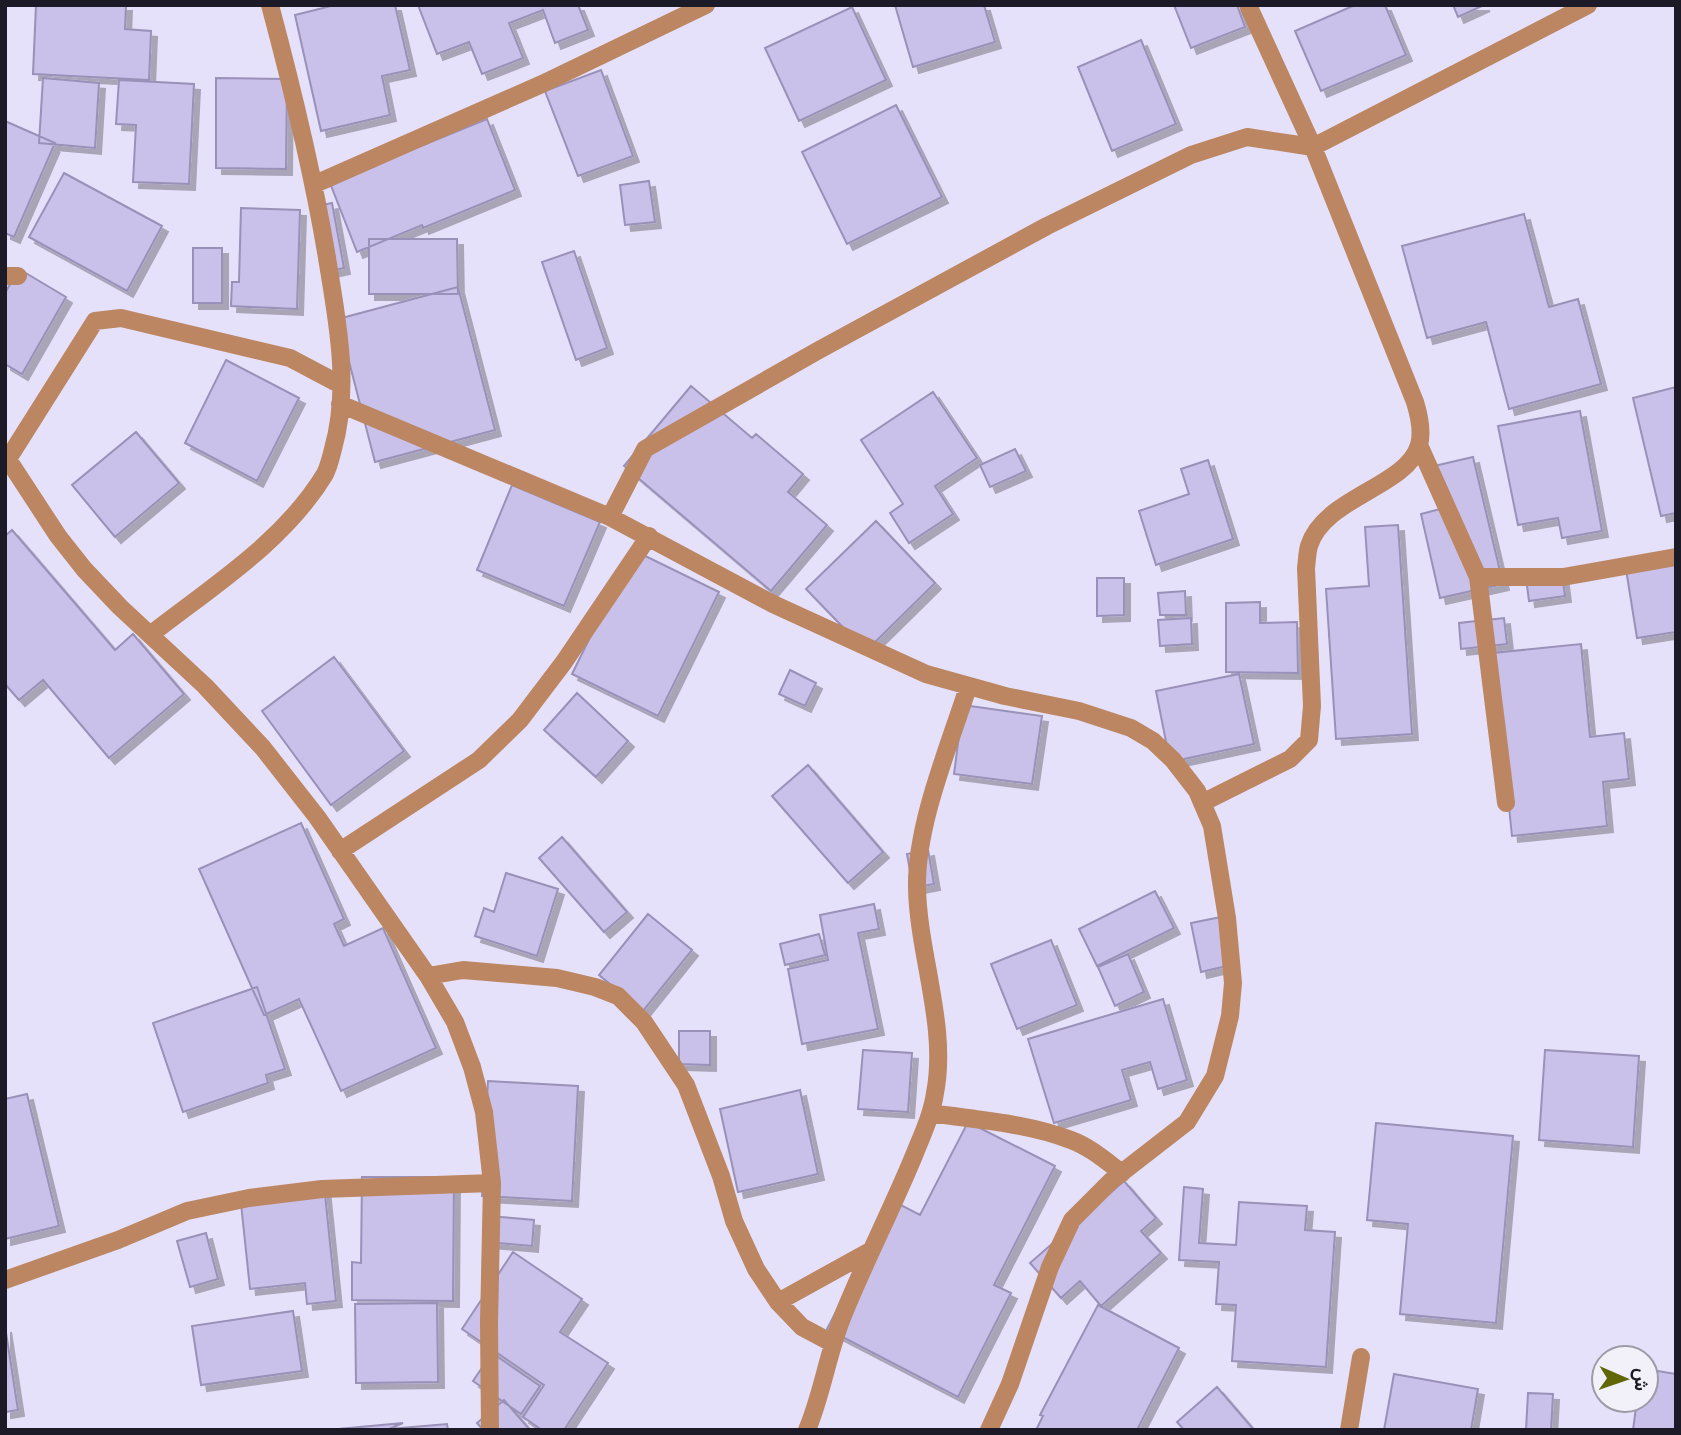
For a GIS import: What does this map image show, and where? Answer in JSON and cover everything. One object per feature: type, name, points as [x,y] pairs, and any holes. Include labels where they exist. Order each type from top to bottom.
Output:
[{"type":"street","points":[[150,635],[251,556],[297,514],[326,471],[338,429],[341,385],[338,322],[315,184],[270,5]]},
{"type":"street","points":[[315,184],[542,84],[706,5]]},
{"type":"street","points":[[1248,5],[1313,147],[1415,402],[1419,416],[1419,445],[1478,577],[1506,803]]},
{"type":"street","points":[[610,517],[645,449],[819,350],[1047,226],[1191,155],[1247,137],[1313,147],[1588,5]]},
{"type":"street","points":[[341,385],[290,358],[121,318],[95,321],[6,457],[75,558],[120,607],[205,686],[263,748],[428,976],[454,1022],[472,1067],[484,1112],[492,1183],[490,1430]]},
{"type":"street","points":[[340,404],[610,517],[773,604],[926,674],[968,687],[1114,720],[1153,741],[1173,760],[1197,791],[1212,826],[1227,918],[1233,983],[1230,1016],[1215,1076],[1187,1122],[1111,1181],[1072,1220],[1050,1267],[1010,1384],[989,1430]]},
{"type":"street","points":[[1202,803],[1290,759],[1309,740],[1312,706],[1307,568],[1309,546],[1321,524],[1410,461],[1419,445]]},
{"type":"street","points":[[340,851],[479,760],[520,720],[564,662],[649,536]]},
{"type":"street","points":[[1478,577],[1563,577],[1676,557]]},
{"type":"street","points":[[807,1430],[825,1378],[832,1343],[870,1251],[902,1186],[931,1113],[936,1090],[937,1050],[917,886],[923,827],[968,687]]},
{"type":"street","points":[[428,976],[463,970],[557,978],[595,987],[618,996],[644,1022],[686,1085],[721,1176],[734,1221],[756,1269],[778,1302],[802,1327],[832,1343]]},
{"type":"street","points":[[931,1113],[1009,1124],[1073,1140],[1122,1173]]},
{"type":"street","points":[[5,1280],[118,1240],[187,1211],[249,1198],[322,1189],[492,1183]]},
{"type":"street","points":[[778,1302],[870,1251]]},
{"type":"street","points":[[1349,1430],[1361,1357]]},
{"type":"building","points":[[36,5],[126,5],[125,29],[151,31],[149,80],[33,74]]},
{"type":"building","points":[[335,5],[395,5],[410,70],[382,76],[390,115],[321,131],[295,15]]},
{"type":"building","points":[[418,5],[578,5],[588,30],[555,43],[543,10],[509,23],[523,58],[482,74],[469,42],[437,54]]},
{"type":"building","points":[[895,5],[984,5],[995,42],[913,67]]},
{"type":"building","points":[[1174,5],[1237,5],[1245,27],[1191,48]]},
{"type":"building","points":[[1355,5],[1385,5],[1406,55],[1321,91],[1295,31]]},
{"type":"building","points":[[1453,5],[1484,5],[1458,17]]},
{"type":"building","points":[[852,7],[886,80],[799,121],[765,48]]},
{"type":"building","points":[[1141,40],[1176,124],[1112,151],[1078,67]]},
{"type":"building","points":[[601,70],[633,156],[578,176],[545,91]]},
{"type":"building","points":[[43,78],[99,83],[95,148],[39,143]]},
{"type":"building","points":[[216,78],[287,79],[286,169],[216,168]]},
{"type":"building","points":[[119,80],[194,84],[189,184],[133,182],[136,125],[116,124]]},
{"type":"building","points":[[896,105],[942,197],[847,244],[802,152]]},
{"type":"building","points":[[487,119],[515,190],[357,252],[330,183]]},
{"type":"building","points":[[5,121],[55,143],[14,237],[5,233]]},
{"type":"building","points":[[64,173],[162,226],[127,291],[29,237]]},
{"type":"building","points":[[649,181],[655,222],[625,225],[620,185]]},
{"type":"building","points":[[332,203],[344,268],[325,272],[313,207]]},
{"type":"building","points":[[241,208],[300,210],[297,309],[231,306],[232,282],[239,282]]},
{"type":"building","points":[[1524,214],[1549,307],[1578,299],[1601,384],[1509,409],[1486,322],[1427,338],[1402,246]]},
{"type":"building","points":[[369,239],[457,239],[458,294],[369,294]]},
{"type":"building","points":[[193,248],[222,248],[222,303],[193,303]]},
{"type":"building","points":[[574,251],[607,348],[576,360],[542,262]]},
{"type":"building","points":[[19,269],[66,297],[22,374],[5,364],[5,293]]},
{"type":"building","points":[[458,287],[495,430],[375,462],[338,319]]},
{"type":"building","points":[[226,360],[299,398],[257,481],[185,443]]},
{"type":"building","points":[[691,386],[752,438],[756,434],[803,474],[788,492],[827,525],[771,591],[624,466]]},
{"type":"building","points":[[1676,387],[1676,513],[1661,516],[1633,398]]},
{"type":"building","points":[[933,392],[977,458],[935,486],[953,514],[909,543],[890,513],[903,504],[861,440]]},
{"type":"building","points":[[1580,411],[1602,531],[1562,538],[1558,518],[1518,525],[1498,426]]},
{"type":"building","points":[[136,432],[179,483],[115,537],[72,485]]},
{"type":"building","points":[[1015,449],[1026,471],[990,487],[980,465]]},
{"type":"building","points":[[1473,457],[1503,584],[1440,598],[1421,514],[1444,508],[1434,466]]},
{"type":"building","points":[[1208,460],[1233,539],[1156,565],[1139,511],[1189,494],[1181,469]]},
{"type":"building","points":[[512,485],[600,522],[564,606],[477,570]]},
{"type":"building","points":[[876,521],[935,583],[866,651],[806,589]]},
{"type":"building","points":[[1398,525],[1412,734],[1336,739],[1326,589],[1369,586],[1365,527]]},
{"type":"building","points":[[12,530],[115,650],[133,634],[184,694],[109,758],[43,680],[19,700],[5,684],[5,536]]},
{"type":"building","points":[[633,550],[719,592],[658,716],[572,674]]},
{"type":"building","points":[[1676,555],[1676,632],[1637,638],[1625,563]]},
{"type":"building","points":[[1562,573],[1565,596],[1529,601],[1526,578]]},
{"type":"building","points":[[1097,578],[1124,578],[1124,615],[1097,616]]},
{"type":"building","points":[[1185,591],[1186,615],[1160,615],[1158,593]]},
{"type":"building","points":[[1260,602],[1260,623],[1297,622],[1298,673],[1226,672],[1226,603]]},
{"type":"building","points":[[1191,618],[1192,644],[1160,646],[1158,620]]},
{"type":"building","points":[[1504,618],[1507,644],[1461,649],[1459,623]]},
{"type":"building","points":[[1581,644],[1590,737],[1624,733],[1629,779],[1603,782],[1607,826],[1512,836],[1493,653]]},
{"type":"building","points":[[334,657],[404,751],[331,805],[262,711]]},
{"type":"building","points":[[790,670],[816,683],[805,706],[779,694]]},
{"type":"building","points":[[1239,674],[1254,744],[1170,762],[1156,691]]},
{"type":"building","points":[[577,693],[628,741],[596,777],[544,730]]},
{"type":"building","points":[[963,705],[1042,716],[1032,784],[954,774]]},
{"type":"building","points":[[808,765],[883,852],[848,883],[772,796]]},
{"type":"building","points":[[301,823],[344,919],[334,924],[344,946],[383,928],[436,1048],[341,1091],[299,999],[264,1015],[199,869]]},
{"type":"building","points":[[562,837],[627,912],[604,932],[539,858]]},
{"type":"building","points":[[928,850],[934,884],[913,888],[907,854]]},
{"type":"building","points":[[506,873],[558,889],[537,956],[475,936],[484,908],[494,912]]},
{"type":"building","points":[[1155,891],[1174,928],[1097,966],[1079,929]]},
{"type":"building","points":[[874,904],[879,929],[858,933],[878,1029],[802,1044],[788,969],[828,960],[820,915]]},
{"type":"building","points":[[648,914],[692,950],[643,1011],[599,975]]},
{"type":"building","points":[[1221,917],[1231,965],[1201,972],[1191,923]]},
{"type":"building","points":[[819,934],[825,955],[785,965],[780,944]]},
{"type":"building","points":[[1051,940],[1077,1005],[1017,1029],[991,964]]},
{"type":"building","points":[[1128,954],[1144,992],[1115,1006],[1098,967]]},
{"type":"building","points":[[257,987],[285,1069],[266,1075],[268,1083],[183,1112],[153,1023]]},
{"type":"building","points":[[1163,999],[1187,1080],[1158,1089],[1150,1062],[1122,1070],[1131,1100],[1054,1123],[1028,1039]]},
{"type":"building","points":[[679,1031],[710,1031],[710,1065],[679,1064]]},
{"type":"building","points":[[863,1050],[912,1053],[908,1112],[858,1109]]},
{"type":"building","points":[[1545,1050],[1639,1056],[1633,1147],[1539,1140]]},
{"type":"building","points":[[488,1081],[578,1086],[572,1201],[482,1196]]},
{"type":"building","points":[[800,1090],[818,1174],[738,1192],[720,1109]]},
{"type":"building","points":[[27,1094],[59,1226],[5,1239],[5,1099]]},
{"type":"building","points":[[968,1122],[1055,1166],[994,1285],[1011,1293],[958,1397],[827,1329],[893,1201],[920,1215]]},
{"type":"building","points":[[1376,1123],[1513,1136],[1496,1323],[1400,1314],[1408,1224],[1367,1220]]},
{"type":"building","points":[[362,1177],[454,1177],[453,1301],[352,1300],[352,1262],[361,1263]]},
{"type":"building","points":[[1124,1181],[1156,1218],[1141,1231],[1161,1253],[1101,1306],[1080,1281],[1061,1298],[1030,1263]]},
{"type":"building","points":[[324,1185],[336,1301],[307,1304],[305,1283],[250,1289],[240,1194]]},
{"type":"building","points":[[1184,1187],[1203,1189],[1199,1243],[1236,1245],[1239,1202],[1307,1206],[1305,1230],[1335,1232],[1326,1367],[1232,1361],[1236,1305],[1216,1304],[1219,1262],[1179,1260]]},
{"type":"building","points":[[489,1216],[534,1220],[532,1246],[486,1242]]},
{"type":"building","points":[[206,1233],[218,1279],[190,1287],[177,1241]]},
{"type":"building","points":[[513,1252],[582,1299],[560,1332],[608,1363],[564,1430],[542,1430],[523,1417],[544,1385],[462,1329]]},
{"type":"building","points":[[437,1303],[438,1382],[356,1383],[355,1304]]},
{"type":"building","points":[[1098,1305],[1179,1348],[1137,1430],[1036,1430],[1043,1416],[1040,1415]]},
{"type":"building","points":[[293,1311],[302,1371],[201,1385],[192,1326]]},
{"type":"building","points":[[5,1326],[18,1410],[5,1412]]},
{"type":"building","points":[[492,1353],[540,1386],[521,1414],[473,1381]]},
{"type":"building","points":[[1660,1371],[1676,1374],[1676,1430],[1633,1430],[1635,1414],[1660,1414]]},
{"type":"building","points":[[1394,1374],[1478,1389],[1471,1430],[1384,1430]]},
{"type":"building","points":[[1217,1387],[1254,1430],[1184,1430],[1177,1422]]},
{"type":"building","points":[[1528,1393],[1553,1394],[1551,1430],[1526,1430]]},
{"type":"building","points":[[504,1400],[530,1430],[483,1430],[477,1423]]},
{"type":"building","points":[[403,1423],[389,1429],[447,1424],[448,1430],[327,1430]]}]
